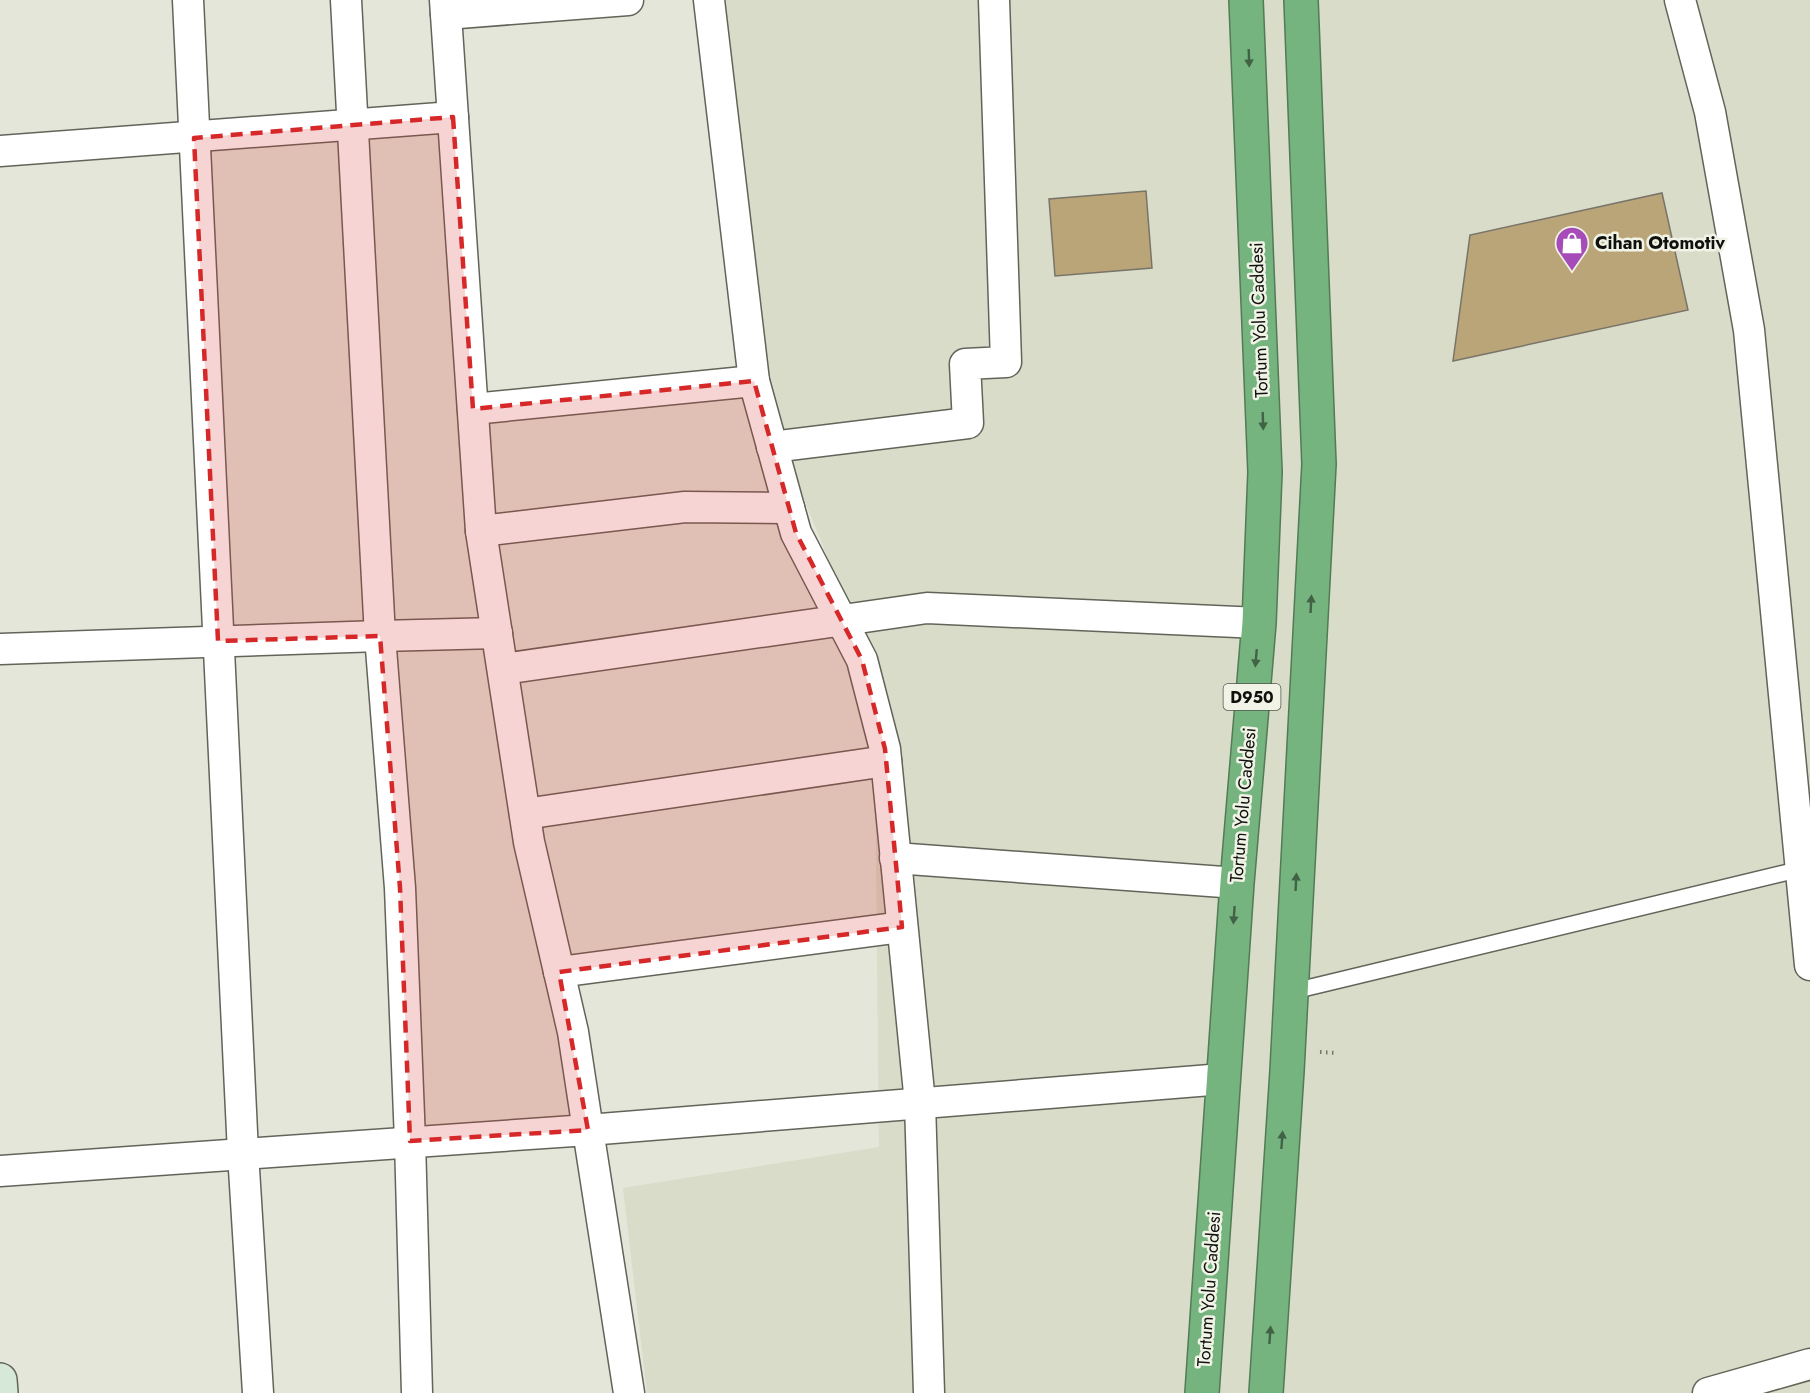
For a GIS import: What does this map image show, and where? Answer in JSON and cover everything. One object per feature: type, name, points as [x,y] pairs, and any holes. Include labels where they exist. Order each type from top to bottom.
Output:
[{"type":"highway","name":"Tortum Yolu Caddesi","points":[[1202,1393],[1236,883],[1259,623],[1265,472],[1246,0]]},
{"type":"highway","name":"D950","points":[[1266,1393],[1287,1071],[1319,464],[1301,0]]},
{"type":"street","points":[[188,0],[243,1153],[258,1393]]},
{"type":"street","points":[[346,0],[380,636],[400,888],[417,1393]]},
{"type":"street","points":[[628,0],[445,7],[481,531],[529,842],[573,1032],[628,1393]]},
{"type":"street","points":[[709,0],[754,381],[796,532],[862,660],[885,749],[920,1103],[929,1393]]},
{"type":"street","points":[[772,447],[968,423],[965,364],[1006,362],[994,0]]},
{"type":"street","points":[[1680,0],[1710,112],[1749,330],[1810,965]]},
{"type":"street","points":[[0,152],[453,117]]},
{"type":"street","points":[[473,409],[754,381]]},
{"type":"street","points":[[481,531],[686,507],[789,507]]},
{"type":"street","points":[[503,669],[927,608],[1259,623]]},
{"type":"street","points":[[0,649],[497,633]]},
{"type":"street","points":[[525,814],[886,761]]},
{"type":"street","points":[[895,858],[1236,883]]},
{"type":"street","points":[[559,972],[902,927]]},
{"type":"street","points":[[0,1170],[588,1130],[1223,1079]]},
{"type":"street","points":[[1708,1393],[1810,1364]]},
{"type":"street","points":[[0,1380],[1,1393]]},
{"type":"lane","points":[[1290,992],[1801,869]]},
{"type":"highlighted area","points":[[453,117],[473,409],[754,381],[796,533],[862,660],[885,749],[902,927],[559,972],[588,1130],[410,1141],[400,888],[380,636],[218,641],[194,138]]},
{"type":"shaded area","points":[[725,0],[1810,0],[1810,1393],[647,1393],[623,1188],[879,1147],[874,671],[775,428]]},
{"type":"building","points":[[1146,191],[1152,268],[1055,276],[1049,199]]},
{"type":"building","name":"Cihan Otomotiv","points":[[1662,193],[1688,310],[1453,361],[1470,235]]},
{"type":"place","name":"Cihan Otomotiv","points":[[1572,272]]}]
